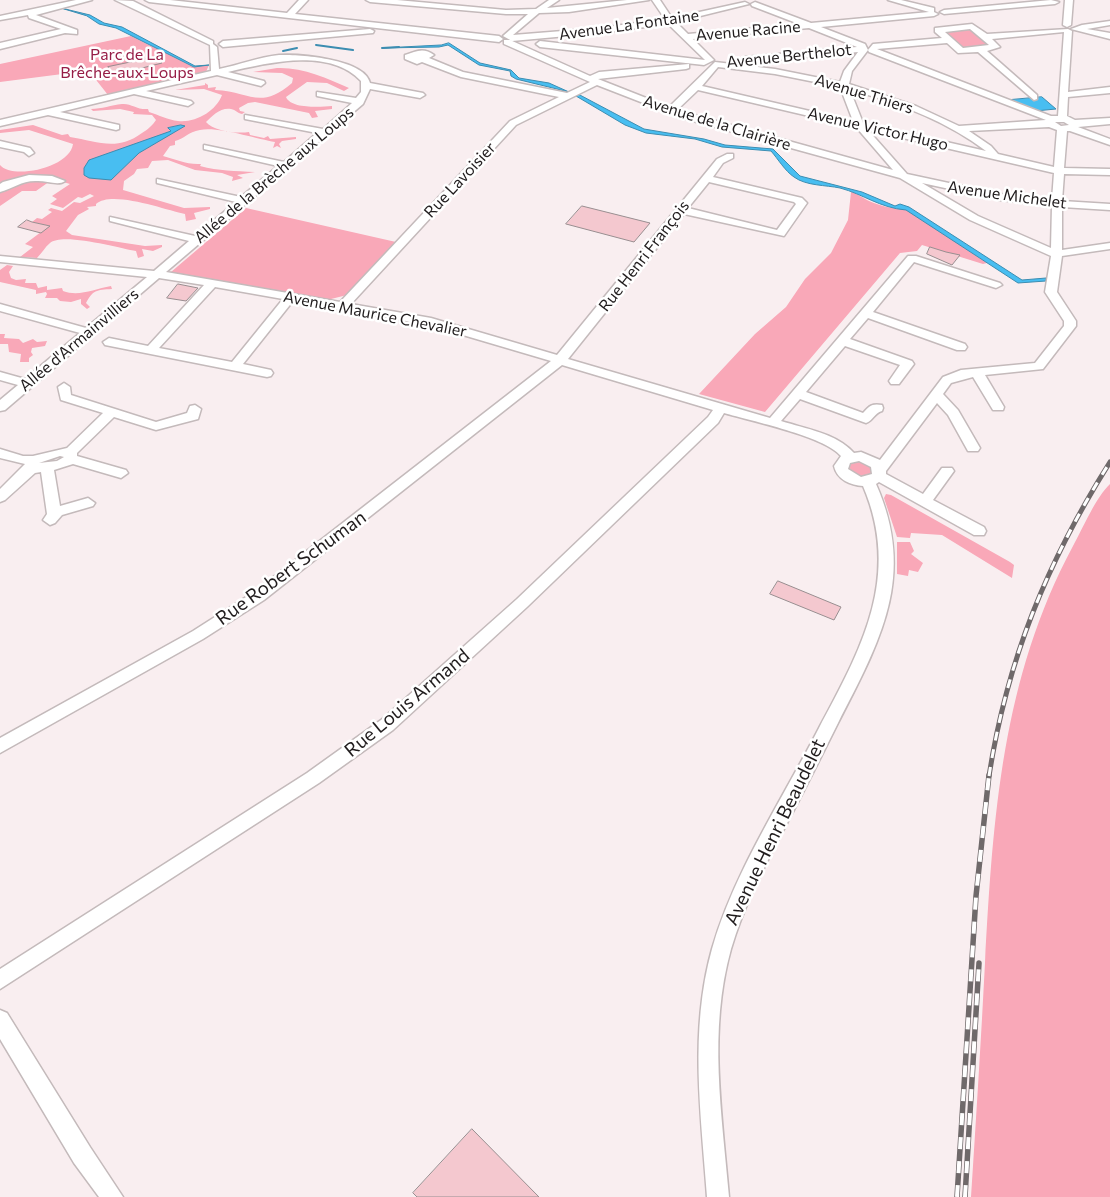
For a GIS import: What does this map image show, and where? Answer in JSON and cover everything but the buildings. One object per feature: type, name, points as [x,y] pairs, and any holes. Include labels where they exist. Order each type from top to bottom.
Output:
[{"type":"street","points":[[0,18],[88,0]]},
{"type":"street","points":[[118,0],[129,2],[212,45]]},
{"type":"street","points":[[149,0],[380,28]]},
{"type":"street","points":[[288,16],[304,0]]},
{"type":"street","points":[[370,0],[428,3],[481,12],[535,12],[645,0]]},
{"type":"street","points":[[507,39],[535,12],[555,0]]},
{"type":"street","points":[[656,0],[671,22],[711,63]]},
{"type":"street","points":[[892,0],[938,11],[954,27]]},
{"type":"street","points":[[755,1],[866,48],[1051,121],[1068,124],[1110,142]]},
{"type":"street","name":"Avenue La Fontaine","points":[[507,39],[602,31],[671,22],[744,2],[755,1]]},
{"type":"street","name":"Avenue Racine","points":[[686,37],[938,11],[1054,1],[1068,2]]},
{"type":"street","points":[[876,476],[936,394],[951,377],[1038,366],[1069,327],[1070,321],[1051,292],[1056,254],[1060,171],[1068,124],[1064,95],[1070,28],[1068,2]]},
{"type":"street","points":[[404,28],[428,3]]},
{"type":"street","points":[[0,46],[69,31],[32,16],[32,12]]},
{"type":"street","points":[[986,36],[1110,22]]},
{"type":"street","points":[[973,26],[986,36],[996,47],[962,51],[938,30],[973,26]]},
{"type":"street","points":[[212,45],[219,41],[223,44],[380,28],[404,28],[711,63]]},
{"type":"street","points":[[1070,28],[1110,36]]},
{"type":"street","name":"Avenue de la Clairière","points":[[507,39],[594,81],[670,111],[905,176]]},
{"type":"street","name":"Avenue Berthelot","points":[[594,81],[599,75],[948,40]]},
{"type":"street","points":[[212,45],[215,72],[219,75],[261,83]]},
{"type":"street","points":[[866,48],[852,65],[844,84],[851,108],[859,125],[877,148],[905,176],[974,218],[1056,254],[1110,246]]},
{"type":"street","points":[[981,50],[1034,97]]},
{"type":"street","name":"Allée de la Brèche aux Loups","points":[[0,122],[270,60],[311,58],[347,67],[360,75],[365,85],[364,95],[360,102],[157,274]]},
{"type":"street","points":[[404,59],[417,61],[423,59],[461,74],[568,96]]},
{"type":"street","points":[[670,111],[696,87],[711,63]]},
{"type":"street","name":"Avenue Thiers","points":[[711,63],[780,71],[844,84],[904,104],[960,129],[999,157]]},
{"type":"street","name":"Rue Lavoisier","points":[[343,306],[513,123],[594,81]]},
{"type":"street","points":[[365,85],[420,95]]},
{"type":"street","name":"Avenue Victor Hugo","points":[[696,87],[1060,171],[1110,172]]},
{"type":"street","points":[[1064,95],[1110,90]]},
{"type":"street","points":[[132,91],[188,103]]},
{"type":"street","points":[[320,94],[360,102]]},
{"type":"street","points":[[47,111],[116,127]]},
{"type":"street","points":[[248,116],[325,132]]},
{"type":"street","points":[[960,129],[1051,121]]},
{"type":"street","points":[[1068,124],[1110,121]]},
{"type":"street","points":[[0,144],[27,150],[29,153]]},
{"type":"street","points":[[207,147],[286,165]]},
{"type":"street","name":"Rue Henri François","points":[[560,359],[720,161],[730,156]]},
{"type":"street","points":[[0,189],[30,177],[40,176],[60,181]]},
{"type":"street","name":"Avenue Michelet","points":[[905,176],[976,193],[1058,204],[1110,207]]},
{"type":"street","points":[[681,210],[780,234],[802,203],[798,200],[706,178]]},
{"type":"street","points":[[161,181],[244,201]]},
{"type":"street","points":[[114,219],[198,240]]},
{"type":"street","points":[[773,423],[912,258],[996,285]]},
{"type":"street","name":"Avenue Maurice Chevalier","points":[[0,259],[157,274],[290,296],[438,324],[828,440],[842,448],[850,457]]},
{"type":"street","name":"Allée d'Armainvilliers","points":[[0,406],[157,274]]},
{"type":"street","points":[[151,350],[212,283]]},
{"type":"street","points":[[234,366],[290,296]]},
{"type":"street","points":[[0,307],[88,332]]},
{"type":"street","points":[[866,314],[961,347]]},
{"type":"street","points":[[843,340],[912,365],[894,381]]},
{"type":"street","points":[[109,342],[267,373]]},
{"type":"street","name":"Rue Robert Schuman","points":[[0,746],[198,635],[259,596],[560,359]]},
{"type":"street","points":[[977,373],[998,407]]},
{"type":"street","points":[[0,376],[27,384]]},
{"type":"street","points":[[64,388],[65,397],[112,412],[163,419],[194,416],[195,409]]},
{"type":"street","points":[[797,394],[866,419],[874,408],[877,408]]},
{"type":"street","points":[[936,394],[952,413],[973,448]]},
{"type":"street","name":"Rue Louis Armand","points":[[0,980],[314,778],[388,725],[522,603],[713,420],[721,408]]},
{"type":"street","points":[[0,453],[46,468],[67,462],[70,455],[112,412]]},
{"type":"street","points":[[152,440],[150,433],[163,419]]},
{"type":"street","points":[[894,451],[864,457],[850,457],[845,459],[841,466],[845,475],[856,480],[876,476],[979,531]]},
{"type":"street","points":[[0,497],[32,464],[70,455],[121,473]]},
{"type":"street","points":[[864,457],[875,462],[876,476]]},
{"type":"street","points":[[46,468],[52,517],[88,503]]},
{"type":"street","points":[[926,501],[947,471]]},
{"type":"street","name":"Avenue Henri Beaudelet","points":[[718,1197],[708,1052],[710,998],[715,972],[722,943],[744,887],[862,662],[876,630],[886,575],[886,538],[876,476]]},
{"type":"street","points":[[0,1020],[82,1155],[112,1197]]},
{"type":"green space","points":[[969,26],[996,46],[965,51],[938,29]]},
{"type":"green space","name":"Parc de La Brêche-aux-Loups","points":[[131,36],[194,67],[209,65],[205,74],[108,95],[93,76],[78,72],[0,82],[0,64]]},
{"type":"green space","points":[[277,68],[305,71],[349,88],[344,91],[327,83],[307,82],[286,97],[294,104],[313,107],[332,106],[332,109],[315,111],[318,117],[312,118],[309,113],[255,102],[248,103],[239,108],[240,111],[245,112],[242,114],[231,109],[224,109],[217,112],[206,122],[214,128],[226,131],[207,129],[192,132],[175,141],[175,145],[170,146],[163,156],[186,163],[201,164],[200,166],[214,169],[255,172],[237,175],[243,178],[232,181],[233,177],[222,173],[195,170],[168,160],[152,161],[148,168],[137,169],[134,174],[124,181],[123,190],[184,208],[210,207],[210,209],[194,213],[196,219],[186,221],[185,214],[139,202],[114,199],[104,200],[96,204],[96,206],[87,207],[89,209],[78,215],[66,231],[72,235],[145,246],[162,245],[162,247],[153,251],[142,249],[144,256],[138,258],[136,251],[66,239],[50,243],[37,258],[20,257],[33,247],[25,244],[49,226],[32,222],[37,218],[42,219],[52,212],[48,210],[51,208],[62,211],[74,202],[80,203],[94,196],[90,194],[82,198],[78,197],[63,208],[50,204],[57,199],[52,196],[70,184],[53,179],[36,191],[22,191],[0,206],[0,165],[6,169],[16,171],[40,169],[62,160],[73,144],[29,130],[0,133],[0,130],[33,125],[62,135],[68,134],[70,137],[98,143],[115,144],[124,142],[133,139],[152,126],[156,120],[152,115],[133,114],[134,112],[120,109],[93,111],[91,109],[125,104],[148,109],[149,112],[171,120],[192,120],[210,111],[222,95],[204,89],[175,90],[205,85],[205,83],[208,85],[208,88],[216,87],[215,90],[262,98],[281,91],[292,83],[293,78],[282,73],[253,72]]},
{"type":"green space","points":[[227,131],[249,132],[250,135],[264,138],[268,136],[270,139],[296,137],[296,139],[282,141],[279,144],[281,148],[277,146],[273,148],[275,142]]},
{"type":"green space","points":[[851,192],[878,204],[891,208],[906,209],[987,263],[983,264],[922,245],[917,251],[900,253],[765,412],[699,394],[755,334],[786,307],[805,279],[831,253],[848,220]]},
{"type":"green space","points":[[246,208],[396,242],[347,295],[327,300],[171,272]]},
{"type":"green space","points":[[7,265],[13,266],[9,272],[11,278],[16,280],[26,279],[25,283],[36,283],[38,288],[47,286],[47,290],[62,288],[63,291],[69,293],[87,292],[111,286],[112,289],[99,290],[93,293],[86,303],[90,307],[87,309],[81,304],[81,299],[71,302],[60,301],[57,298],[45,298],[46,292],[36,294],[36,290],[0,282],[0,270]]},
{"type":"green space","points":[[0,334],[5,334],[4,338],[19,339],[23,343],[33,339],[37,342],[47,341],[45,346],[32,348],[31,352],[33,355],[29,358],[29,362],[20,362],[21,354],[9,352],[8,344],[0,344]]},
{"type":"green space","points":[[859,461],[871,465],[871,475],[858,477],[849,470],[851,462]]},
{"type":"green space","points":[[1110,484],[1110,1197],[971,1197],[992,855],[1005,749],[1016,697],[1030,646],[1049,596],[1090,513]]},
{"type":"green space","points":[[886,494],[891,495],[1010,562],[1014,565],[1012,578],[942,535],[911,533],[910,538],[897,537],[884,498]]},
{"type":"green space","points":[[897,542],[910,542],[914,551],[911,554],[923,563],[918,572],[909,570],[908,576],[897,574]]},
{"type":"water","points":[[61,8],[90,15],[104,23],[122,27],[195,66],[209,65],[194,67],[116,28],[99,24],[87,16]]},
{"type":"water","points":[[449,43],[480,63],[511,70],[519,78],[549,83],[569,92],[516,79],[511,76],[510,71],[479,65],[448,45],[439,47],[382,48]]},
{"type":"water","points":[[578,94],[644,129],[704,139],[725,145],[773,149],[800,176],[862,192],[895,206],[900,204],[909,207],[1022,280],[1046,278],[1046,281],[1018,283],[906,210],[888,207],[840,188],[810,184],[799,180],[788,172],[771,151],[722,147],[695,139],[646,133],[625,125],[576,96]]},
{"type":"water","points":[[1042,97],[1056,109],[1035,111],[1008,100]]},
{"type":"water","points":[[185,126],[139,153],[111,180],[89,178],[84,175],[84,168],[89,160],[171,131],[168,128]]},
{"type":"waterway","points":[[316,45],[353,50]]},
{"type":"waterway","points":[[382,48],[399,47]]},
{"type":"waterway","points":[[283,51],[297,48]]},
{"type":"railway","points":[[989,776],[1007,692],[1033,613],[1067,537],[1087,499],[1110,462]]},
{"type":"railway","points":[[957,1197],[976,896],[989,775]]},
{"type":"railway","points":[[965,1197],[979,963]]}]
